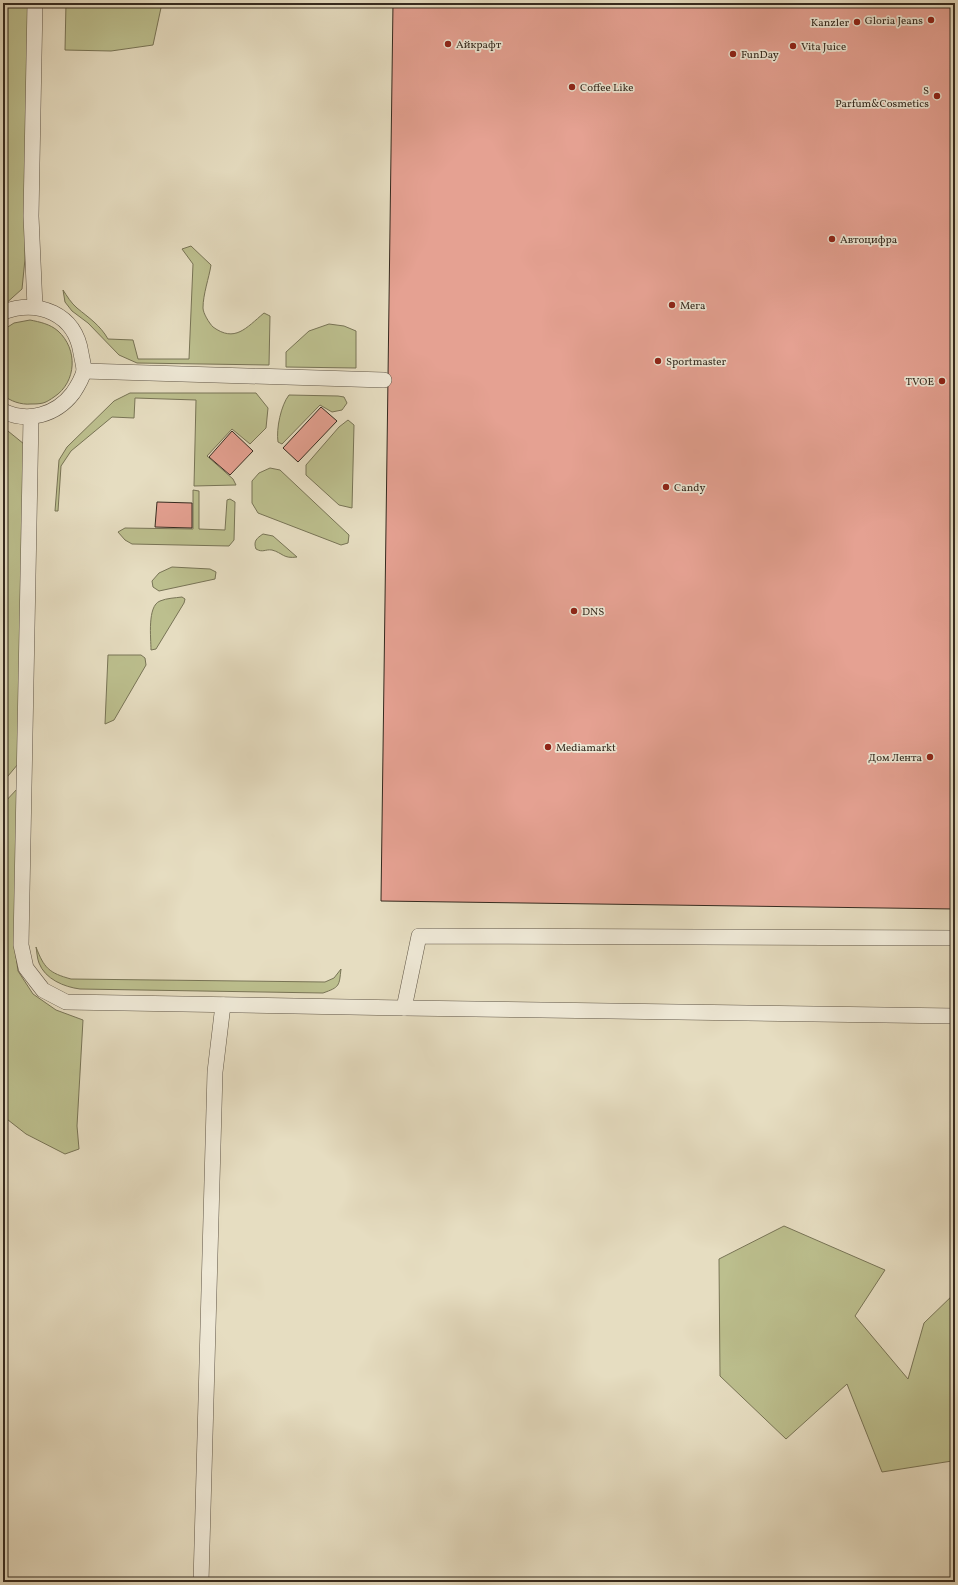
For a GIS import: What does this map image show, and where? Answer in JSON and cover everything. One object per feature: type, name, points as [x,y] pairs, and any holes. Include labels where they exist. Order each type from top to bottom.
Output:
[{"type":"lane","points":[[35,3],[31,216],[36,307]]},
{"type":"lane","points":[[3,312],[16,307],[36,307],[54,313],[69,325],[79,342],[84,371],[77,386],[66,402],[50,413],[31,418],[12,415],[3,411]]},
{"type":"lane","points":[[84,371],[384,380]]},
{"type":"lane","points":[[31,418],[21,945],[26,968],[43,990],[66,1002],[955,1016]]},
{"type":"lane","points":[[404,1008],[419,936],[955,938]]},
{"type":"lane","points":[[201,1582],[215,1072],[223,1005]]},
{"type":"green space","points":[[3,3],[31,3],[25,259],[22,289],[3,306]]},
{"type":"green space","points":[[66,3],[162,3],[153,45],[111,51],[65,50]]},
{"type":"green space","points":[[191,246],[211,265],[203,308],[206,318],[213,327],[221,332],[234,334],[246,328],[264,313],[270,316],[269,365],[137,363],[119,355],[88,323],[72,311],[65,302],[63,290],[73,304],[98,326],[108,339],[133,340],[138,359],[189,359],[193,264],[182,249]]},
{"type":"green space","points":[[30,320],[48,325],[58,331],[65,338],[72,356],[71,374],[62,391],[44,403],[38,404],[23,404],[3,395],[3,330],[14,323]]},
{"type":"green space","points":[[329,324],[344,326],[356,331],[356,368],[286,367],[286,352],[309,331]]},
{"type":"green space","points":[[130,393],[256,393],[268,408],[266,428],[250,444],[232,429],[207,456],[233,479],[236,485],[194,486],[196,400],[135,398],[134,418],[112,417],[71,451],[61,466],[58,511],[55,511],[59,460],[67,447],[114,401]]},
{"type":"green space","points":[[289,395],[338,396],[344,397],[347,403],[342,410],[332,412],[320,405],[282,444],[278,442],[278,424],[281,411]]},
{"type":"green space","points":[[348,420],[354,425],[352,508],[339,505],[306,475],[306,465],[339,427]]},
{"type":"green space","points":[[3,427],[24,444],[18,764],[3,782]]},
{"type":"green space","points":[[270,468],[280,470],[349,535],[348,543],[341,545],[258,513],[252,503],[252,481],[259,473]]},
{"type":"green space","points":[[193,490],[199,491],[199,529],[225,530],[227,500],[230,499],[235,502],[234,540],[229,546],[132,544],[125,540],[118,532],[125,528],[193,529]]},
{"type":"green space","points":[[263,534],[273,536],[297,557],[286,556],[272,550],[260,551],[256,549],[256,540]]},
{"type":"green space","points":[[172,567],[210,569],[216,572],[215,579],[159,591],[153,587],[152,581],[159,573]]},
{"type":"green space","points":[[182,597],[185,599],[184,603],[156,649],[151,650],[150,631],[153,609],[160,601]]},
{"type":"green space","points":[[108,655],[141,655],[145,658],[146,665],[114,720],[105,724]]},
{"type":"green space","points":[[18,788],[15,949],[18,971],[33,994],[56,1010],[83,1020],[77,1126],[79,1149],[65,1154],[26,1134],[3,1116],[3,804]]},
{"type":"green space","points":[[36,947],[48,969],[71,979],[325,982],[334,978],[341,969],[338,985],[323,993],[80,989],[62,984],[50,978],[39,963]]},
{"type":"green space","points":[[784,1226],[885,1270],[855,1316],[908,1379],[924,1323],[955,1293],[955,1582],[952,1461],[882,1472],[847,1384],[786,1439],[720,1376],[719,1259]]},
{"type":"building","name":"Мега","points":[[393,3],[955,3],[955,909],[381,901]]},
{"type":"building","points":[[321,407],[337,421],[298,462],[283,448]]},
{"type":"building","points":[[232,431],[253,451],[230,475],[209,457]]},
{"type":"building","points":[[157,502],[192,503],[192,528],[155,527]]},
{"type":"place","name":"Gloria Jeans","points":[[931,20]]},
{"type":"place","name":"Kanzler","points":[[857,22]]},
{"type":"place","name":"Айкрафт","points":[[448,44]]},
{"type":"place","name":"Vita Juice","points":[[793,46]]},
{"type":"place","name":"FunDay","points":[[733,54]]},
{"type":"place","name":"Coffee Like","points":[[572,87]]},
{"type":"place","name":"S Parfum&Cosmetics","points":[[937,96]]},
{"type":"place","name":"Автоцифра","points":[[832,239]]},
{"type":"place","name":"Мега","points":[[672,305]]},
{"type":"place","name":"Sportmaster","points":[[658,361]]},
{"type":"place","name":"TVOE","points":[[942,381]]},
{"type":"place","name":"Candy","points":[[666,487]]},
{"type":"place","name":"DNS","points":[[574,611]]},
{"type":"place","name":"Mediamarkt","points":[[548,747]]},
{"type":"place","name":"Дом Лента","points":[[930,757]]}]
